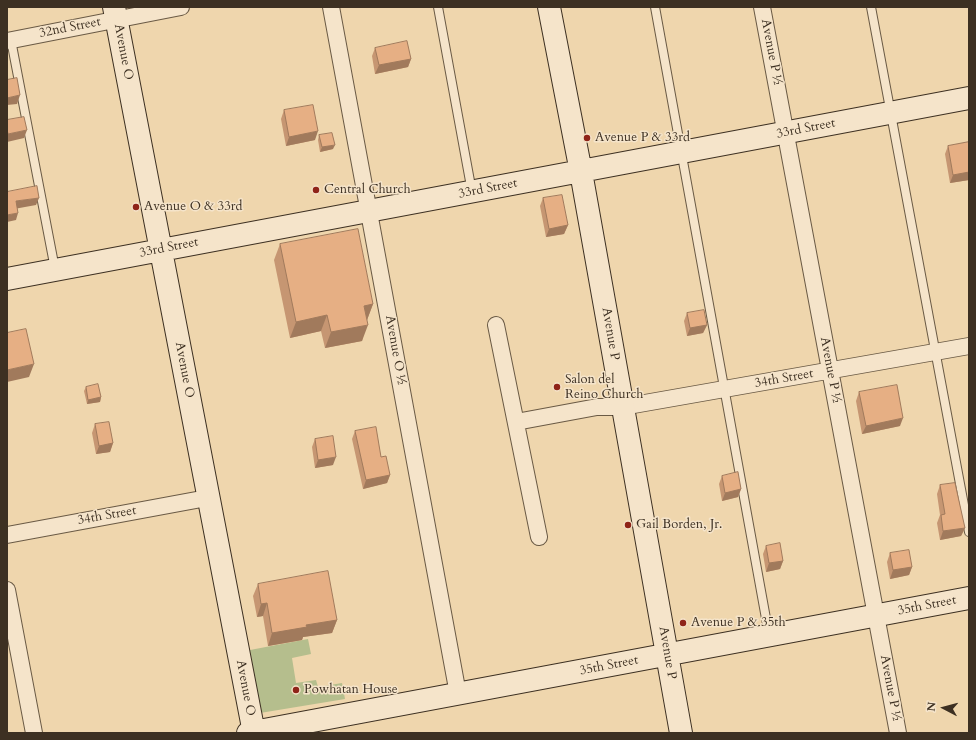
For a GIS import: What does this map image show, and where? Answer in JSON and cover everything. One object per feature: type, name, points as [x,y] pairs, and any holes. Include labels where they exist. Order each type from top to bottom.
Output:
[{"type":"street","name":"32nd Street","points":[[9,40],[116,13],[180,7]]},
{"type":"street","name":"Avenue O ½","points":[[330,7],[458,694]]},
{"type":"street","name":"Avenue P","points":[[549,7],[581,172],[622,407],[682,733]]},
{"type":"street","name":"Avenue P ½","points":[[762,7],[898,733]]},
{"type":"street","name":"Avenue O","points":[[116,13],[252,733]]},
{"type":"street","name":"33rd Street","points":[[7,279],[969,98]]},
{"type":"street","points":[[496,325],[539,537]]},
{"type":"street","name":"34th Street","points":[[516,422],[597,407],[622,407],[725,390],[969,346]]},
{"type":"street","name":"34th Street","points":[[7,535],[207,498]]},
{"type":"street","points":[[7,590],[34,733]]},
{"type":"street","name":"35th Street","points":[[252,733],[969,598]]},
{"type":"lane","points":[[438,7],[472,192]]},
{"type":"lane","points":[[654,7],[682,153],[769,635]]},
{"type":"lane","points":[[870,7],[969,532]]},
{"type":"lane","points":[[9,40],[55,270]]},
{"type":"green space","points":[[308,639],[311,654],[292,658],[296,683],[316,680],[318,687],[342,683],[345,699],[260,713],[250,650]]},
{"type":"building","points":[[407,41],[411,59],[379,65],[375,48]]},
{"type":"building","points":[[17,78],[20,95],[7,98],[7,80]]},
{"type":"building","points":[[313,105],[318,131],[289,137],[284,110]]},
{"type":"building","points":[[24,117],[27,130],[8,134],[7,120]]},
{"type":"building","points":[[332,133],[335,145],[322,147],[319,135]]},
{"type":"building","points":[[969,142],[969,172],[953,175],[948,146]]},
{"type":"building","points":[[37,186],[39,198],[16,201],[18,213],[7,215],[7,192]]},
{"type":"building","points":[[562,195],[568,225],[549,229],[543,198]]},
{"type":"building","points":[[358,229],[373,304],[364,306],[368,325],[331,332],[327,315],[296,322],[280,244]]},
{"type":"building","points":[[704,310],[707,325],[690,328],[687,313]]},
{"type":"building","points":[[26,329],[34,364],[7,370],[7,333]]},
{"type":"building","points":[[98,384],[101,397],[88,400],[86,387]]},
{"type":"building","points":[[897,385],[903,418],[866,426],[859,392]]},
{"type":"building","points":[[109,422],[113,443],[99,446],[95,424]]},
{"type":"building","points":[[376,427],[381,457],[386,456],[390,475],[366,480],[355,431]]},
{"type":"building","points":[[333,436],[336,457],[318,460],[315,439]]},
{"type":"building","points":[[738,472],[741,489],[725,493],[722,476]]},
{"type":"building","points":[[955,483],[965,528],[943,531],[941,515],[945,514],[940,485]]},
{"type":"building","points":[[780,543],[783,561],[769,563],[766,546]]},
{"type":"building","points":[[909,550],[912,567],[893,570],[890,553]]},
{"type":"building","points":[[328,571],[337,620],[272,633],[267,603],[261,604],[258,584]]},
{"type":"place","name":"Avenue P & 33rd","points":[[587,138]]},
{"type":"place","name":"Central Church","points":[[316,190]]},
{"type":"place","name":"Avenue O & 33rd","points":[[136,207]]},
{"type":"place","name":"Salon del Reino Church","points":[[557,387]]},
{"type":"place","name":"Gail Borden, Jr.","points":[[628,525]]},
{"type":"place","name":"Avenue P & 35th","points":[[683,623]]},
{"type":"place","name":"Powhatan House","points":[[296,690]]}]
